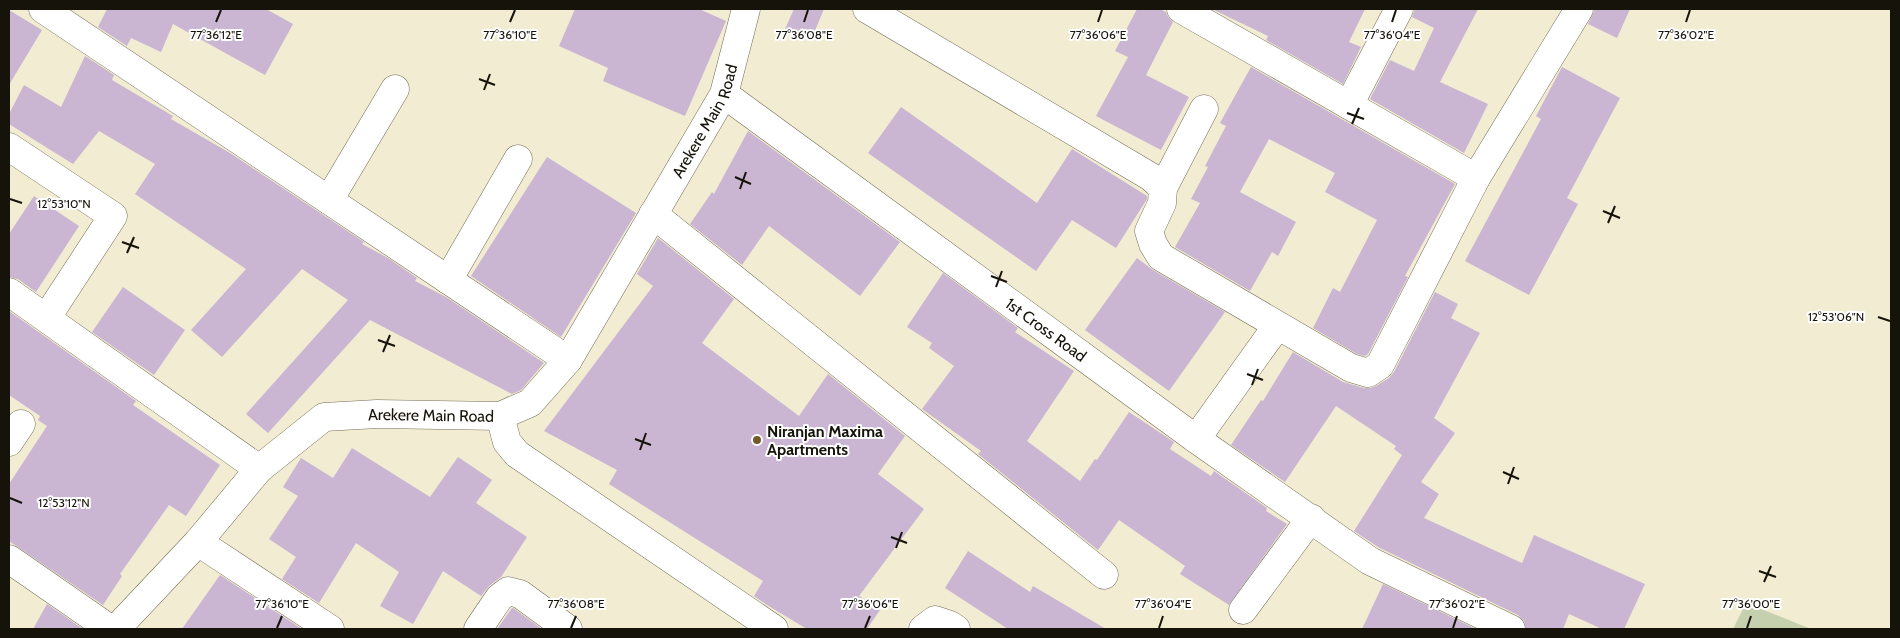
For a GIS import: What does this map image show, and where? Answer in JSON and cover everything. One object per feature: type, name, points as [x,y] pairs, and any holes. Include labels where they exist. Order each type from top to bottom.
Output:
[{"type":"street","points":[[42,9],[568,360]]},
{"type":"street","name":"Arekere Main Road","points":[[116,629],[198,542],[259,469],[324,417],[378,414],[500,416],[530,403],[568,360],[724,94],[746,9]]},
{"type":"street","points":[[867,9],[1151,177],[1163,188]]},
{"type":"street","points":[[1181,9],[1216,18],[1349,105],[1476,178]]},
{"type":"street","points":[[1349,105],[1399,9]]},
{"type":"street","points":[[1204,109],[1163,188],[1162,203],[1149,232],[1153,244],[1161,257],[1351,368],[1368,374],[1380,365],[1476,178],[1579,9]]},
{"type":"street","points":[[329,200],[395,89]]},
{"type":"street","name":"1st Cross Road","points":[[724,94],[1196,439],[1370,561],[1511,629]]},
{"type":"street","points":[[9,147],[113,216],[47,318]]},
{"type":"street","points":[[448,280],[518,159]]},
{"type":"street","points":[[653,214],[1104,575]]},
{"type":"street","points":[[9,292],[259,469]]},
{"type":"street","points":[[1196,439],[1278,326]]},
{"type":"street","points":[[500,416],[507,442],[517,454],[774,629]]},
{"type":"street","points":[[1243,610],[1310,518]]},
{"type":"street","points":[[198,542],[330,629]]},
{"type":"street","points":[[9,559],[110,629]]},
{"type":"street","points":[[478,629],[499,598],[508,591],[520,594],[568,629]]},
{"type":"street","points":[[923,629],[935,620],[956,629]]},
{"type":"green space","points":[[1746,603],[1811,629],[1733,629]]},
{"type":"building","points":[[107,9],[266,9],[293,24],[265,75],[173,24],[161,52],[131,38],[127,46],[98,27]]},
{"type":"building","points":[[575,9],[699,9],[726,21],[685,116],[603,81],[608,68],[559,46]]},
{"type":"building","points":[[794,9],[824,9],[811,40],[785,29]]},
{"type":"building","points":[[1137,9],[1160,9],[1166,12],[1173,22],[1146,75],[1189,97],[1161,150],[1096,116],[1128,57],[1115,51]]},
{"type":"building","points":[[1212,9],[1365,9],[1349,42],[1361,47],[1343,84],[1266,40],[1268,36]]},
{"type":"building","points":[[1415,9],[1478,9],[1440,82],[1488,104],[1464,153],[1370,99],[1390,60],[1414,71],[1434,28],[1412,17]]},
{"type":"building","points":[[1595,9],[1630,9],[1617,38],[1588,24]]},
{"type":"building","points":[[9,10],[42,30],[9,85]]},
{"type":"building","points":[[85,56],[114,75],[112,80],[173,116],[171,119],[230,153],[364,242],[362,244],[388,258],[417,278],[415,281],[446,297],[544,363],[521,390],[512,394],[370,320],[268,433],[246,414],[348,300],[302,269],[222,357],[191,330],[246,269],[135,194],[155,164],[99,131],[73,164],[9,124],[9,114],[24,85],[61,107]]},
{"type":"building","points":[[1251,67],[1455,184],[1405,276],[1408,277],[1368,354],[1365,356],[1357,354],[1313,328],[1333,288],[1340,292],[1377,220],[1325,192],[1335,173],[1269,139],[1240,192],[1296,222],[1278,256],[1272,252],[1250,291],[1175,247],[1200,203],[1191,199],[1208,167],[1205,166],[1226,126],[1220,123]]},
{"type":"building","points":[[1562,67],[1620,98],[1567,198],[1578,204],[1529,295],[1465,261],[1541,119],[1536,116]]},
{"type":"building","points":[[901,107],[1037,203],[1072,149],[1147,196],[1147,199],[1116,248],[1072,220],[1036,271],[868,153]]},
{"type":"building","points":[[748,131],[900,242],[860,296],[769,226],[742,265],[690,224],[712,192],[714,194]]},
{"type":"building","points":[[547,157],[636,213],[561,337],[471,276]]},
{"type":"building","points":[[34,196],[79,226],[36,292],[18,279],[9,277],[9,234]]},
{"type":"building","points":[[658,238],[734,299],[702,343],[799,416],[828,374],[905,436],[878,474],[924,509],[859,596],[880,610],[867,629],[807,629],[767,605],[754,596],[763,581],[609,484],[617,470],[544,431],[653,286],[637,274]]},
{"type":"building","points":[[1137,258],[1153,270],[1225,312],[1169,391],[1085,330]]},
{"type":"building","points":[[943,273],[1018,328],[1015,332],[1074,371],[1027,441],[1080,481],[1095,459],[1097,460],[1129,412],[1174,442],[1170,449],[1211,476],[1214,471],[1267,508],[1266,511],[1287,524],[1229,605],[1180,574],[1185,566],[1119,520],[1098,550],[978,454],[981,451],[922,409],[954,366],[929,348],[932,343],[907,327]]},
{"type":"building","points":[[123,287],[185,330],[154,375],[92,332]]},
{"type":"building","points":[[1435,292],[1458,304],[1451,318],[1480,333],[1434,418],[1455,433],[1421,482],[1439,494],[1424,518],[1522,563],[1534,535],[1645,584],[1624,629],[1602,629],[1569,614],[1563,629],[1526,629],[1524,621],[1518,615],[1378,547],[1354,531],[1402,455],[1394,449],[1396,446],[1336,406],[1285,482],[1231,445],[1261,400],[1263,401],[1293,352],[1343,382],[1364,388],[1376,386],[1389,378],[1394,372]]},
{"type":"building","points":[[9,311],[136,401],[133,405],[220,465],[186,516],[169,505],[120,574],[122,576],[103,605],[9,541],[9,484],[47,426],[38,420],[40,416],[9,395]]},
{"type":"building","points":[[352,448],[430,497],[458,457],[492,480],[476,503],[527,537],[501,577],[489,586],[481,596],[443,571],[413,624],[380,606],[399,572],[356,543],[319,603],[282,579],[296,557],[269,539],[298,496],[283,487],[301,458],[333,478]]},
{"type":"building","points":[[968,551],[1030,592],[1033,586],[1106,629],[1008,629],[945,588]]},
{"type":"building","points":[[220,575],[302,629],[182,629]]},
{"type":"building","points":[[1383,584],[1476,629],[1362,629]]},
{"type":"building","points":[[47,604],[83,629],[33,629]]},
{"type":"building","points":[[513,608],[542,629],[497,629]]},
{"type":"place","name":"Niranjan Maxima Apartments","points":[[757,440]]}]
